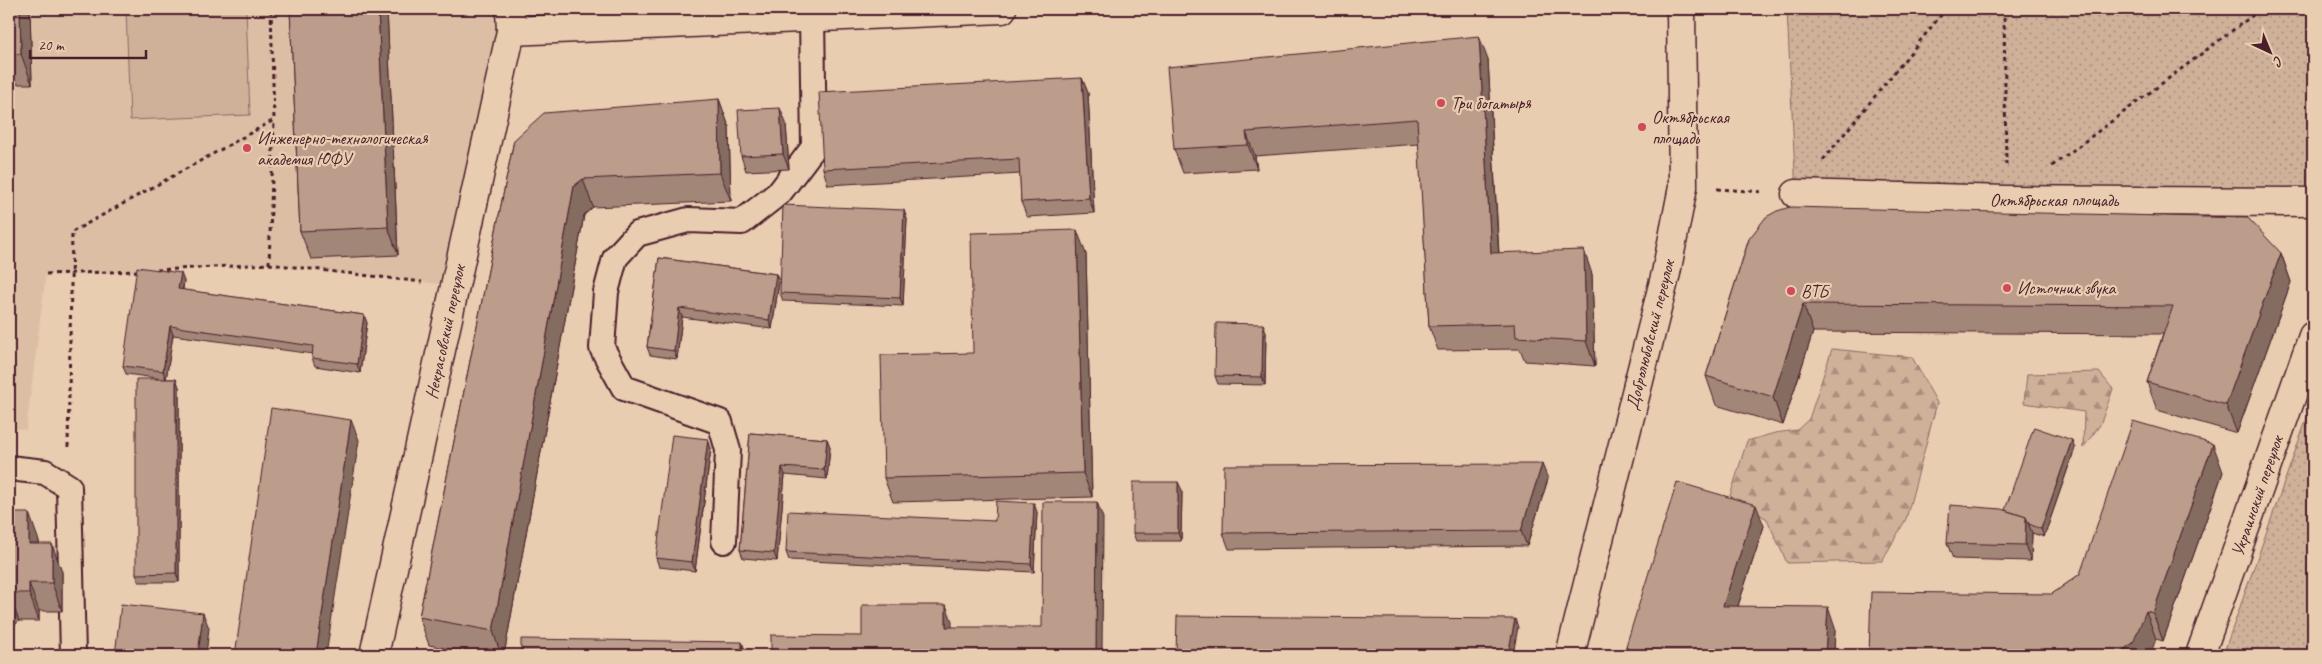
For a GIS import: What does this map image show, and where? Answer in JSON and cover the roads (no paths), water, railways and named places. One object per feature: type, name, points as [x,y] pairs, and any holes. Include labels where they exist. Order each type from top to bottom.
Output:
[{"type":"street","points":[[510,20],[812,18],[1002,9]]},
{"type":"street","name":"Добролюбовский переулок","points":[[1570,655],[1666,273],[1682,187],[1681,9]]},
{"type":"street","name":"Некрасовский переулок","points":[[374,655],[455,286],[510,20]]},
{"type":"street","name":"Октябрьская площадь","points":[[1796,194],[2006,200],[2313,202]]},
{"type":"street","name":"Украинский переулок","points":[[2200,655],[2313,336]]},
{"type":"lane","points":[[724,541],[728,450],[720,422],[624,388],[602,348],[606,292],[615,258],[637,234],[688,220],[742,222],[780,192],[814,147],[812,18]]},
{"type":"lane","points":[[9,468],[45,472],[69,487],[73,655]]},
{"type":"place","name":"Три богатыря","points":[[1441,103]]},
{"type":"place","name":"Октябрьская площадь","points":[[1642,127]]},
{"type":"place","name":"Инженерно-технологическая академия ЮФУ","points":[[247,148]]},
{"type":"place","name":"Источник звука","points":[[2007,288]]},
{"type":"place","name":"ВТБ","points":[[1791,291]]}]
